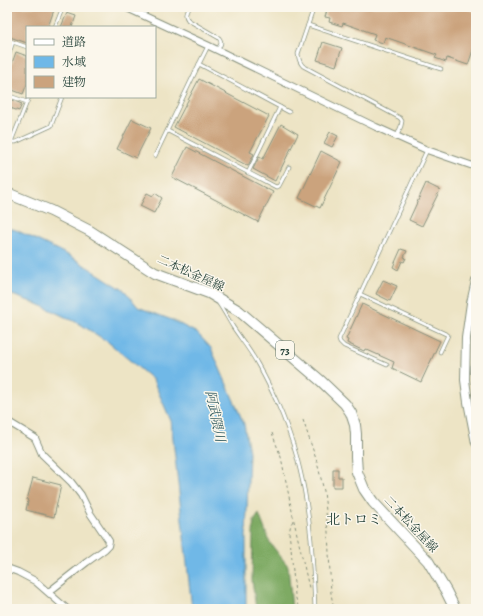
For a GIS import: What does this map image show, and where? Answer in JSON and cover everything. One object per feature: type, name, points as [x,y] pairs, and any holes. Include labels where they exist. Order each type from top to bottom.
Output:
[{"type":"main road","name":"二本松金屋線","points":[[7,193],[51,211],[90,231],[155,274],[218,298],[239,311],[321,381],[345,404],[351,413],[356,434],[357,472],[364,488],[373,502],[428,561],[455,609]]},
{"type":"street","points":[[125,7],[427,150],[476,167]]},
{"type":"street","points":[[476,281],[466,338],[465,380],[476,443]]},
{"type":"street","points":[[7,422],[35,438],[40,446],[42,454],[71,482],[81,495],[90,513],[109,541],[105,550],[50,591]]},
{"type":"street","points":[[7,568],[35,580],[67,609]]},
{"type":"lane","points":[[55,26],[63,7]]},
{"type":"lane","points":[[188,7],[186,17],[188,20],[221,40],[217,50]]},
{"type":"lane","points":[[314,7],[298,54],[300,64],[400,118],[402,121],[397,136]]},
{"type":"lane","points":[[308,25],[441,69]]},
{"type":"lane","points":[[7,40],[26,47]]},
{"type":"lane","points":[[7,59],[13,42]]},
{"type":"lane","points":[[155,156],[209,46]]},
{"type":"lane","points":[[199,64],[289,112]]},
{"type":"lane","points":[[7,95],[26,102]]},
{"type":"lane","points":[[11,142],[28,98]]},
{"type":"lane","points":[[7,141],[16,142],[51,126],[62,98]]},
{"type":"lane","points":[[248,172],[280,107]]},
{"type":"lane","points":[[168,132],[276,187],[278,186],[288,167]]},
{"type":"lane","points":[[387,365],[344,346],[340,340],[427,150]]},
{"type":"lane","points":[[360,294],[448,335],[440,352]]},
{"type":"lane","points":[[218,298],[219,303],[265,379],[284,420],[300,468],[309,514],[315,609]]},
{"type":"path","points":[[302,420],[317,462],[324,491],[328,532],[331,594],[334,609]]},
{"type":"path","points":[[272,433],[281,457],[310,589]]},
{"type":"path","points":[[294,521],[291,524],[289,533],[295,595],[299,609]]},
{"type":"green space","points":[[259,514],[270,543],[288,566],[292,609],[256,609],[252,580],[253,534],[254,521]]},
{"type":"water","name":"阿武隈川","points":[[7,228],[16,230],[70,256],[125,291],[138,307],[172,320],[197,333],[211,348],[244,424],[249,452],[246,538],[246,609],[192,609],[171,421],[153,380],[108,342],[80,324],[40,305],[7,293]]},
{"type":"building","points":[[7,7],[55,7],[48,26],[26,26],[26,43],[7,36]]},
{"type":"building","points":[[328,7],[462,7],[476,12],[476,41],[468,65],[447,58],[446,62],[435,58],[437,55],[385,37],[383,43],[373,40],[375,34],[343,23],[342,26],[329,22],[330,18],[325,17]]},
{"type":"building","points":[[67,13],[76,16],[72,26],[61,26]]},
{"type":"building","points":[[323,42],[342,48],[336,66],[317,60]]},
{"type":"building","points":[[16,52],[26,56],[26,86],[23,94],[7,88],[7,77]]},
{"type":"building","points":[[199,79],[269,116],[250,152],[254,154],[248,166],[174,127]]},
{"type":"building","points":[[7,98],[22,104],[19,111],[7,107]]},
{"type":"building","points":[[132,119],[151,128],[136,158],[117,149]]},
{"type":"building","points":[[281,124],[298,134],[275,181],[253,169],[259,157],[263,159]]},
{"type":"building","points":[[330,132],[338,136],[332,147],[324,143]]},
{"type":"building","points":[[187,147],[273,192],[258,222],[172,177]]},
{"type":"building","points":[[321,151],[342,162],[320,208],[299,198]]},
{"type":"building","points":[[426,183],[440,190],[422,226],[409,220]]},
{"type":"building","points":[[147,193],[153,196],[155,193],[162,198],[154,213],[140,206]]},
{"type":"building","points":[[401,249],[407,251],[404,257],[406,258],[404,262],[402,261],[398,270],[393,267]]},
{"type":"building","points":[[383,280],[397,286],[390,301],[376,294]]},
{"type":"building","points":[[362,304],[440,341],[421,382],[392,368],[394,362],[347,343],[348,340],[346,339]]},
{"type":"building","points":[[333,469],[338,469],[338,477],[342,477],[342,487],[333,487]]},
{"type":"building","points":[[33,478],[61,485],[54,517],[26,510]]},
{"type":"district","name":"北トロミ","points":[[354,519]]}]
